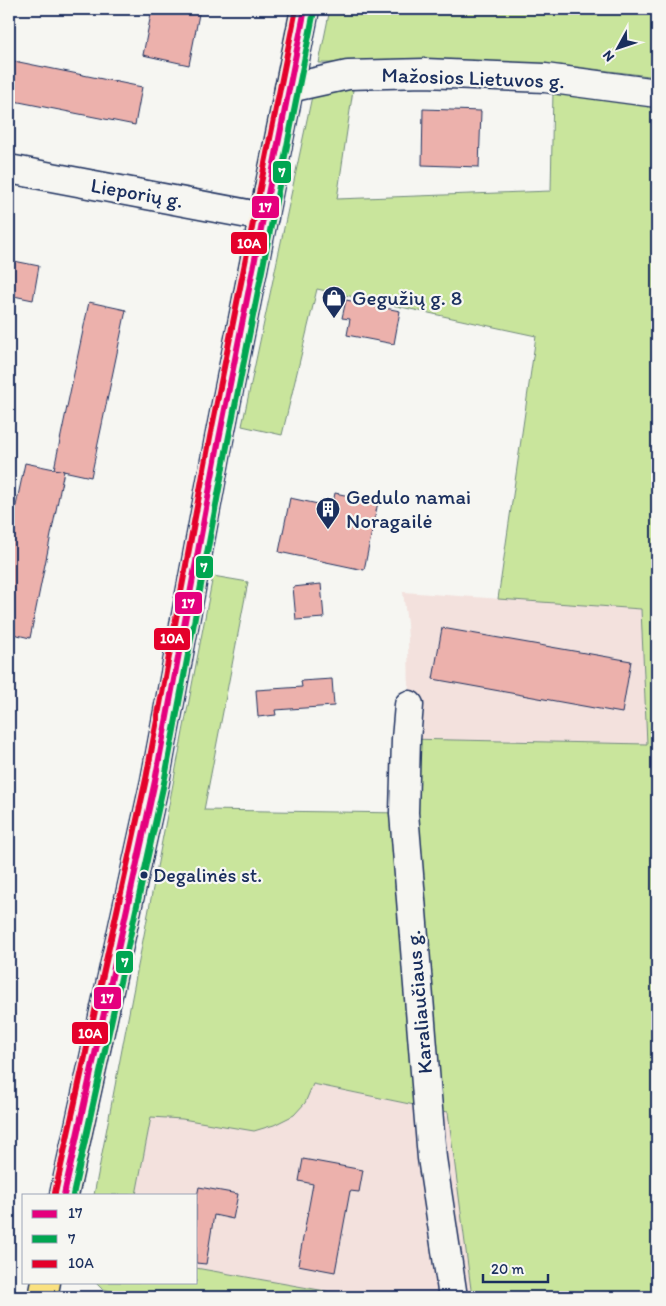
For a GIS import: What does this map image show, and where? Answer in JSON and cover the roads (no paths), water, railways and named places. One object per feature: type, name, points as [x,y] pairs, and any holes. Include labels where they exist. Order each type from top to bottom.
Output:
[{"type":"main road","points":[[64,1194],[155,781],[221,430],[305,9]]},
{"type":"main road","points":[[42,1297],[45,1284]]},
{"type":"street","name":"Mažosios Lietuvos g.","points":[[289,88],[348,75],[425,73],[545,78],[657,93]]},
{"type":"street","name":"Lieporių g.","points":[[9,169],[264,218]]},
{"type":"street","name":"Karaliaučiaus g.","points":[[409,705],[404,813],[432,1158],[453,1297]]},
{"type":"place","name":"Gegužių g. 8","points":[[334,319]]},
{"type":"place","name":"Gedulo namai Noragailė","points":[[328,530]]},
{"type":"place","name":"Degalinės st.","points":[[144,875]]}]
